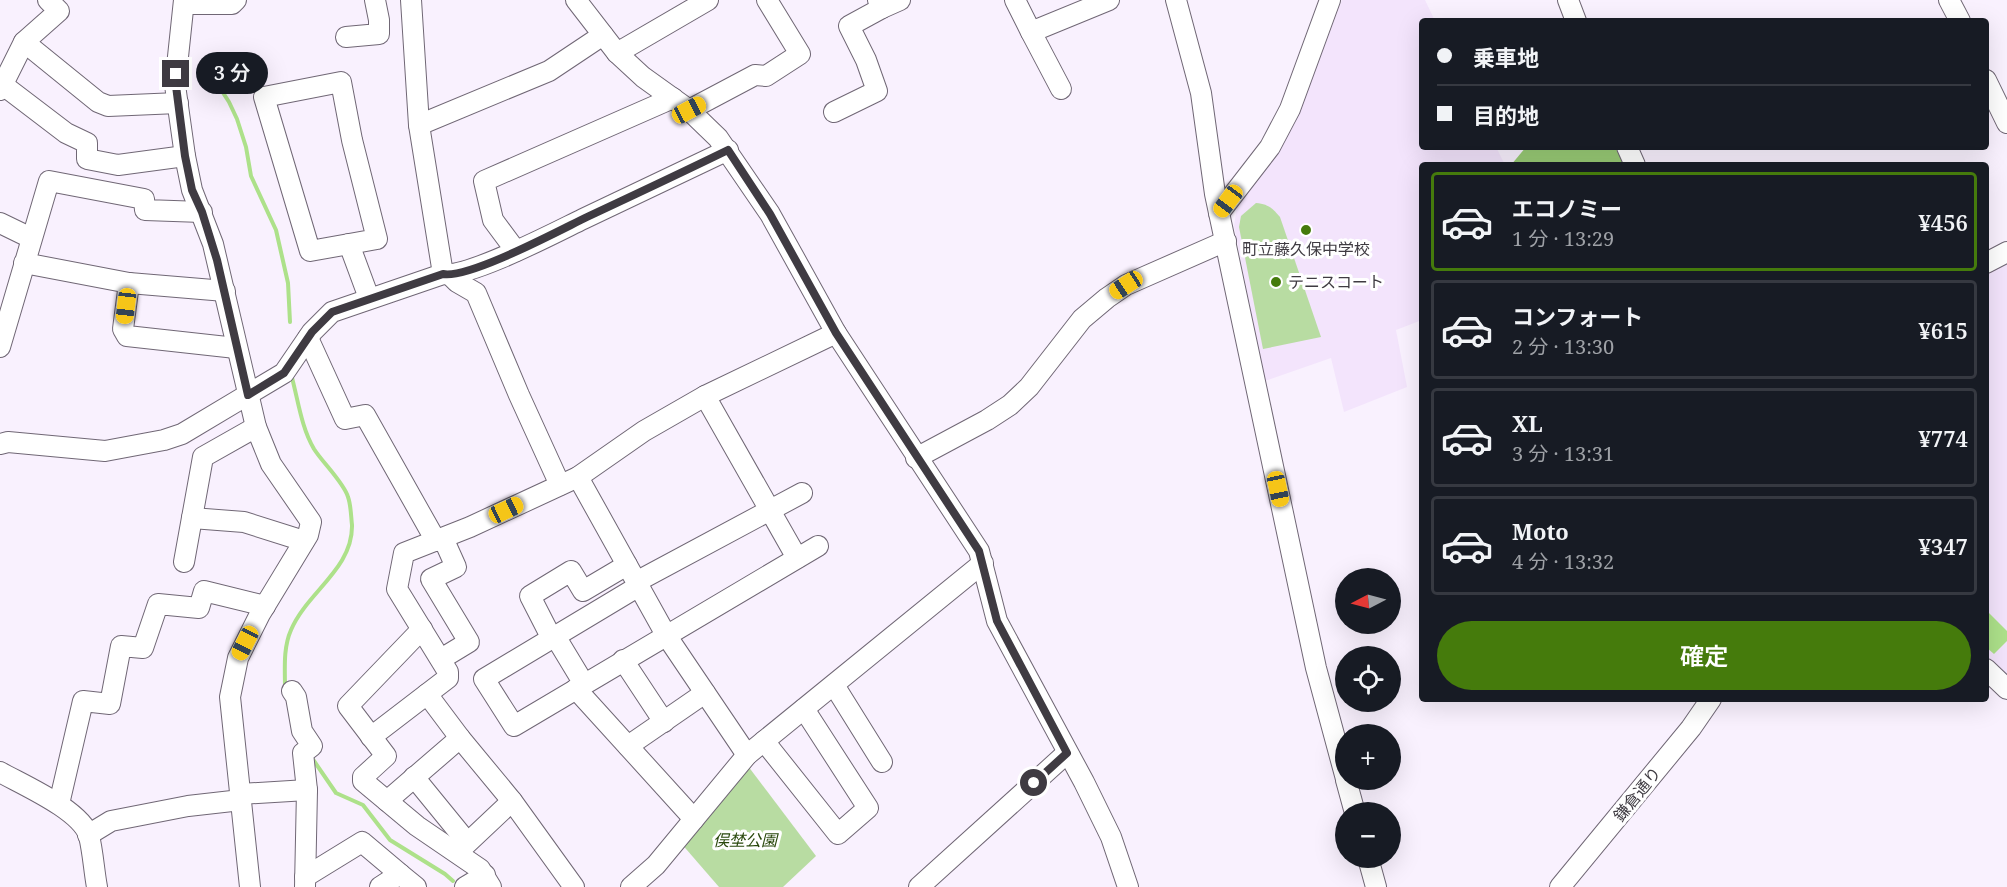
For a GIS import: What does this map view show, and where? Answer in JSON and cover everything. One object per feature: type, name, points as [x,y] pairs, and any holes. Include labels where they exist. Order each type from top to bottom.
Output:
[{"type":"street","points":[[236,0],[232,4],[184,2],[181,46],[176,74],[185,156],[192,190],[202,212],[225,291],[236,348],[256,427],[271,464],[310,522],[308,535],[265,606],[238,657],[230,697],[250,887]]},
{"type":"street","points":[[346,37],[379,34],[375,0]]},
{"type":"street","points":[[412,0],[419,125],[446,274],[476,293],[519,395],[569,481],[627,565],[666,634],[747,755]]},
{"type":"street","points":[[576,0],[617,53],[642,77],[689,110],[718,138],[770,214],[836,333],[979,551],[997,621],[1084,782],[1111,837],[1128,887]]},
{"type":"street","points":[[689,110],[755,75],[766,76],[800,54],[767,0]]},
{"type":"street","points":[[1015,0],[1061,89]]},
{"type":"street","points":[[1031,32],[1109,0]]},
{"type":"street","points":[[1176,0],[1201,93],[1219,213],[1317,674],[1335,739]]},
{"type":"street","points":[[1219,213],[1270,147],[1290,109],[1330,0]]},
{"type":"street","points":[[1568,0],[1575,18]]},
{"type":"street","points":[[1948,0],[1958,18]]},
{"type":"street","points":[[617,53],[702,2]]},
{"type":"street","points":[[834,112],[877,91],[866,60],[849,26],[887,3]]},
{"type":"street","points":[[60,4],[24,42],[2,88],[66,133],[87,143],[87,159],[118,165],[185,156]]},
{"type":"street","points":[[419,125],[549,71],[603,35]]},
{"type":"street","points":[[24,42],[98,102],[108,106],[178,102]]},
{"type":"street","points":[[341,82],[352,140],[377,238],[349,244],[310,251],[264,97],[341,82]]},
{"type":"street","points":[[1989,86],[2007,123]]},
{"type":"street","points":[[516,251],[493,220],[484,181],[673,98]]},
{"type":"street","points":[[0,444],[8,442],[105,451],[164,440],[200,424],[284,373],[308,338],[332,312],[446,274],[465,271],[516,251],[728,150]]},
{"type":"street","points":[[0,347],[50,181],[144,199],[145,210],[202,212]]},
{"type":"street","points":[[0,222],[31,238]]},
{"type":"street","points":[[916,458],[1010,405],[1029,387],[1082,319],[1107,298],[1126,285],[1226,241]]},
{"type":"street","points":[[349,244],[369,298]]},
{"type":"street","points":[[1989,261],[2007,252]]},
{"type":"street","points":[[24,263],[129,283],[225,291]]},
{"type":"street","points":[[129,283],[123,329],[127,336],[236,348]]},
{"type":"street","points":[[371,737],[448,678],[448,672],[441,659],[397,589],[404,553],[569,481],[644,431],[705,396],[836,333]]},
{"type":"street","points":[[308,338],[345,419],[366,415],[456,567],[431,579],[469,642],[441,659]]},
{"type":"street","points":[[705,396],[797,558]]},
{"type":"street","points":[[184,562],[202,457],[256,427]]},
{"type":"street","points":[[802,493],[638,584],[484,679],[514,726],[818,546]]},
{"type":"street","points":[[192,518],[244,522],[304,541]]},
{"type":"street","points":[[631,887],[656,865],[747,755],[983,563]]},
{"type":"street","points":[[627,565],[583,591],[571,571],[530,596],[580,686],[628,746],[694,819]]},
{"type":"street","points":[[59,804],[83,701],[110,704],[121,646],[143,648],[158,604],[199,608],[204,591],[265,606]]},
{"type":"street","points":[[422,630],[348,706],[386,756],[363,777],[363,781],[417,826],[462,848]]},
{"type":"street","points":[[623,660],[664,722]]},
{"type":"street","points":[[1989,672],[2007,689]]},
{"type":"street","points":[[834,685],[882,762]]},
{"type":"street","points":[[292,692],[296,697],[302,732],[312,746],[303,753],[307,790],[305,882]]},
{"type":"street","points":[[628,746],[705,693]]},
{"type":"street","points":[[427,694],[512,801],[574,887]]},
{"type":"street","name":"鎌倉通り","points":[[1560,887],[1683,738],[1710,702]]},
{"type":"street","points":[[764,741],[838,834],[868,808],[804,709]]},
{"type":"street","points":[[387,801],[460,738]]},
{"type":"street","points":[[919,887],[1067,753]]},
{"type":"street","points":[[0,772],[59,804],[83,826],[88,835],[97,887]]},
{"type":"street","points":[[414,777],[462,848],[488,881],[465,887]]},
{"type":"street","points":[[88,835],[111,821],[240,797],[307,790]]},
{"type":"street","points":[[462,848],[512,801]]},
{"type":"street","points":[[305,882],[362,842],[416,887]]},
{"type":"street","points":[[1371,868],[1376,887]]},
{"type":"street","points":[[380,887],[400,874]]},
{"type":"shaded area","points":[[1342,0],[1425,0],[1434,18],[1419,18],[1419,150],[1498,150],[1504,162],[1419,162],[1419,321],[1396,330],[1407,387],[1344,412],[1331,358],[1265,381],[1234,226],[1237,206],[1282,147],[1296,121]]},
{"type":"shaded area","points":[[1524,150],[1625,150],[1631,162],[1514,162]]},
{"type":"shaded area","points":[[2007,259],[2007,681],[1989,666],[1989,270]]},
{"type":"shaded area","points":[[1989,613],[2007,631],[2007,641],[1994,654],[1989,650]]},
{"type":"green space","name":"テニスコート","points":[[1256,203],[1270,207],[1280,217],[1321,337],[1263,349],[1239,227],[1241,216]]},
{"type":"green space","name":"俣埜公園","points":[[748,766],[816,856],[783,887],[719,887],[680,842]]},
{"type":"waterway","points":[[220,88],[237,119],[246,147],[251,176],[276,230],[288,283],[290,322]]},
{"type":"waterway","points":[[285,688],[288,637],[298,616],[345,555],[352,525],[346,491],[314,449],[306,432],[291,374]]},
{"type":"waterway","points":[[312,758],[336,793],[363,805],[390,840],[453,881]]},
{"type":"place","name":"町立藤久保中学校","points":[[1306,230]]},
{"type":"place","name":"テニスコート","points":[[1276,282]]},
{"type":"route","points":[[176,74],[185,156],[192,190],[213,244],[248,395],[284,373],[312,332],[332,312],[361,300],[443,274],[450,275],[465,271],[516,251],[728,150],[770,214],[836,333],[979,551],[997,621],[1067,753],[1034,783]]}]
